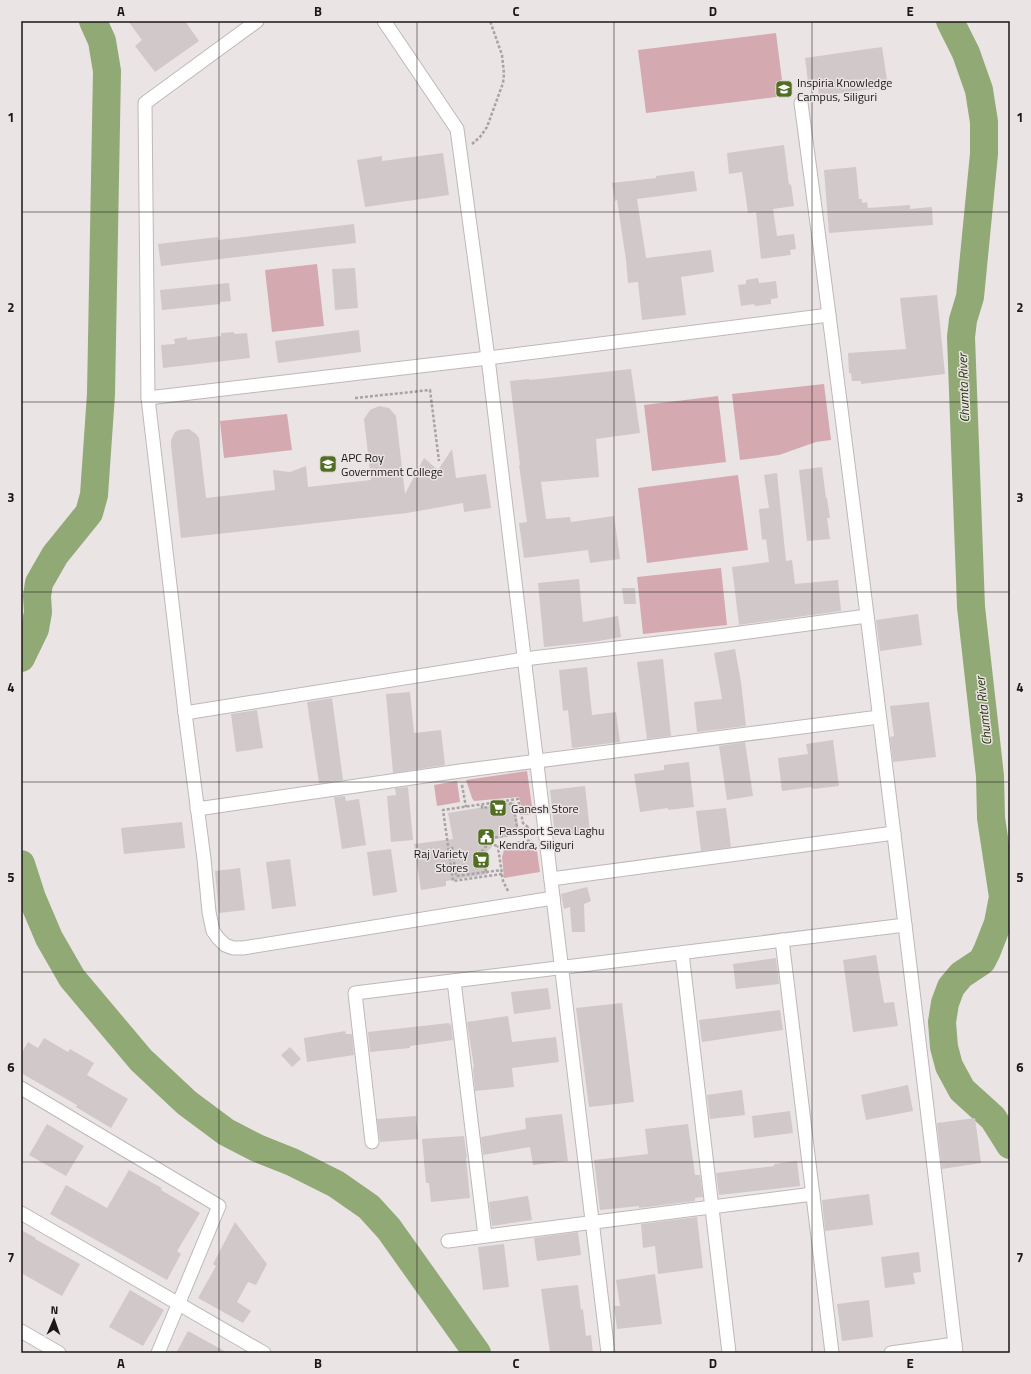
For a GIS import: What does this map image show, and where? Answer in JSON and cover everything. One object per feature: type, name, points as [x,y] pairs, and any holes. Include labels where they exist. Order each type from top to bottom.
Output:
[{"type":"street","points":[[257,21],[145,103],[148,398],[185,713],[213,931],[225,944],[234,948],[243,948],[553,898]]},
{"type":"street","points":[[384,21],[457,129],[488,358],[608,1353]]},
{"type":"street","points":[[801,103],[894,833],[956,1349],[891,1353]]},
{"type":"street","points":[[148,398],[488,358],[829,315]]},
{"type":"street","points":[[185,713],[524,659],[726,635],[867,616]]},
{"type":"street","points":[[197,809],[460,771],[879,717]]},
{"type":"street","points":[[551,879],[894,833]]},
{"type":"street","points":[[372,1142],[355,993],[905,925]]},
{"type":"street","points":[[782,940],[832,1353]]},
{"type":"street","points":[[682,952],[729,1353]]},
{"type":"street","points":[[454,981],[485,1236]]},
{"type":"street","points":[[21,1088],[219,1206],[158,1353]]},
{"type":"street","points":[[448,1241],[813,1194]]},
{"type":"street","points":[[21,1213],[264,1353]]},
{"type":"street","points":[[21,1331],[59,1353]]},
{"type":"path","points":[[460,152],[475,143],[487,127],[503,83],[504,74],[502,55],[490,21]]},
{"type":"path","points":[[356,398],[430,390],[440,461]]},
{"type":"path","points":[[460,771],[466,806]]},
{"type":"path","points":[[455,877],[443,810],[518,799],[523,823],[529,828],[532,841],[498,847],[490,842]]},
{"type":"path","points":[[482,804],[482,808],[513,803],[518,833],[493,838],[482,851],[486,872]]},
{"type":"path","points":[[517,830],[529,828]]},
{"type":"path","points":[[452,847],[455,877],[453,881],[502,874]]},
{"type":"path","points":[[498,847],[503,881],[514,904]]},
{"type":"path","points":[[455,877],[502,870]]},
{"type":"shaded area","points":[[776,33],[784,96],[646,113],[638,50]]},
{"type":"shaded area","points":[[317,264],[324,326],[272,332],[265,270]]},
{"type":"shaded area","points":[[824,384],[831,440],[816,442],[779,455],[740,460],[732,394]]},
{"type":"shaded area","points":[[718,396],[726,462],[652,471],[644,405]]},
{"type":"shaded area","points":[[287,414],[292,450],[224,458],[220,421]]},
{"type":"shaded area","points":[[738,475],[748,550],[647,563],[638,488]]},
{"type":"shaded area","points":[[721,568],[727,625],[643,634],[637,577]]},
{"type":"shaded area","points":[[527,771],[533,813],[528,815],[523,815],[519,797],[474,801],[466,780]]},
{"type":"shaded area","points":[[457,781],[460,802],[437,806],[434,785]]},
{"type":"shaded area","points":[[536,844],[540,872],[504,878],[502,857],[504,850]]},
{"type":"building","points":[[128,21],[185,21],[199,41],[155,72],[135,46],[142,40]]},
{"type":"building","points":[[882,47],[888,87],[819,96],[817,80],[808,82],[805,58]]},
{"type":"building","points":[[784,145],[789,185],[791,184],[794,206],[773,209],[777,236],[794,234],[796,249],[790,250],[791,255],[761,259],[756,212],[748,213],[742,172],[729,174],[727,153]]},
{"type":"building","points":[[443,153],[449,195],[365,207],[357,160],[382,156],[382,161]]},
{"type":"building","points":[[856,167],[859,199],[862,199],[862,203],[867,202],[868,208],[910,205],[910,209],[932,207],[933,225],[829,233],[824,170]]},
{"type":"building","points":[[694,171],[697,191],[637,199],[646,258],[711,250],[714,272],[681,277],[686,315],[642,320],[638,282],[628,283],[617,200],[615,201],[612,183],[656,178],[656,176]]},
{"type":"building","points":[[354,224],[356,243],[161,266],[158,244],[218,237],[218,240]]},
{"type":"building","points":[[355,268],[358,308],[335,310],[332,269]]},
{"type":"building","points":[[758,278],[759,283],[776,281],[778,298],[771,299],[771,304],[741,306],[738,285],[746,284],[746,280]]},
{"type":"building","points":[[229,283],[231,301],[220,302],[220,304],[162,310],[160,290]]},
{"type":"building","points":[[937,295],[945,374],[861,384],[861,381],[852,381],[851,373],[849,373],[848,353],[906,349],[900,298]]},
{"type":"building","points":[[359,330],[361,352],[278,363],[275,341]]},
{"type":"building","points":[[234,332],[234,334],[247,333],[250,358],[163,368],[161,345],[175,344],[174,339],[187,337],[187,340],[221,336],[221,333]]},
{"type":"building","points":[[631,369],[640,433],[596,439],[599,477],[541,482],[546,519],[570,517],[571,522],[614,516],[620,559],[590,563],[588,550],[524,558],[519,523],[527,522],[510,381]]},
{"type":"building","points":[[379,406],[389,408],[396,416],[405,494],[424,458],[438,470],[452,449],[456,478],[486,474],[491,508],[464,512],[463,503],[407,513],[181,538],[171,445],[171,440],[175,432],[189,429],[199,438],[206,498],[275,490],[273,470],[290,472],[306,466],[308,487],[371,480],[364,419],[370,410]]},
{"type":"building","points":[[822,467],[830,518],[827,518],[830,539],[807,541],[799,470]]},
{"type":"building","points":[[777,473],[786,561],[792,560],[795,584],[838,580],[841,611],[739,625],[732,567],[769,562],[766,539],[762,540],[759,509],[769,508],[764,475]]},
{"type":"building","points":[[579,579],[583,622],[618,616],[621,637],[593,642],[544,647],[538,583]]},
{"type":"building","points":[[622,588],[635,588],[636,604],[624,604]]},
{"type":"building","points":[[918,614],[922,645],[880,651],[876,620]]},
{"type":"building","points":[[735,649],[741,682],[746,726],[697,732],[694,702],[722,699],[714,653]]},
{"type":"building","points":[[663,659],[671,736],[647,739],[637,662]]},
{"type":"building","points":[[587,667],[592,715],[616,712],[620,742],[572,748],[568,710],[563,711],[559,670]]},
{"type":"building","points":[[410,692],[414,733],[441,730],[445,765],[393,773],[386,694]]},
{"type":"building","points":[[332,698],[343,780],[319,783],[307,702]]},
{"type":"building","points":[[929,702],[936,757],[893,762],[890,737],[894,736],[890,706]]},
{"type":"building","points":[[257,710],[263,748],[236,752],[231,714]]},
{"type":"building","points":[[833,740],[839,786],[813,789],[812,787],[782,791],[778,758],[808,754],[806,744]]},
{"type":"building","points":[[745,742],[753,796],[727,800],[719,746]]},
{"type":"building","points":[[689,762],[694,807],[668,810],[668,808],[640,812],[634,774],[664,770],[664,765]]},
{"type":"building","points":[[585,786],[590,832],[555,836],[550,790]]},
{"type":"building","points":[[408,787],[413,840],[391,842],[387,796],[396,795],[395,788]]},
{"type":"building","points":[[345,796],[346,801],[359,799],[366,845],[342,849],[334,797]]},
{"type":"building","points":[[514,802],[520,835],[495,839],[491,848],[485,853],[488,874],[446,881],[446,886],[421,890],[414,844],[453,839],[448,813]]},
{"type":"building","points":[[726,808],[731,847],[701,851],[696,811]]},
{"type":"building","points":[[182,822],[185,848],[124,854],[121,828]]},
{"type":"building","points":[[391,849],[397,892],[373,896],[367,852]]},
{"type":"building","points":[[290,859],[296,906],[272,909],[266,862]]},
{"type":"building","points":[[240,868],[245,910],[219,913],[215,871]]},
{"type":"building","points":[[587,887],[591,901],[584,904],[585,932],[572,932],[570,907],[564,909],[561,894]]},
{"type":"building","points":[[876,955],[884,1003],[894,1002],[898,1026],[853,1032],[843,960]]},
{"type":"building","points":[[776,958],[779,984],[736,989],[733,964]]},
{"type":"building","points":[[548,988],[551,1009],[514,1014],[511,992]]},
{"type":"building","points":[[622,1003],[634,1102],[589,1107],[576,1008]]},
{"type":"building","points":[[780,1010],[783,1030],[702,1042],[699,1020]]},
{"type":"building","points":[[508,1016],[512,1042],[556,1037],[559,1062],[512,1068],[514,1087],[475,1091],[474,1067],[467,1022]]},
{"type":"building","points":[[449,1023],[450,1025],[451,1024],[453,1040],[410,1046],[410,1048],[370,1052],[368,1032]]},
{"type":"building","points":[[345,1031],[346,1034],[352,1034],[354,1055],[307,1062],[304,1038]]},
{"type":"building","points":[[44,1038],[68,1052],[70,1049],[94,1063],[87,1075],[128,1099],[111,1128],[76,1107],[77,1105],[21,1073],[21,1054],[28,1042],[38,1048]]},
{"type":"building","points":[[290,1047],[301,1059],[292,1067],[281,1055]]},
{"type":"building","points":[[908,1085],[913,1111],[866,1120],[861,1095]]},
{"type":"building","points":[[742,1090],[745,1115],[710,1119],[707,1095]]},
{"type":"building","points":[[790,1111],[793,1133],[754,1138],[752,1116]]},
{"type":"building","points":[[562,1114],[568,1161],[533,1165],[530,1147],[483,1155],[481,1137],[526,1129],[525,1118]]},
{"type":"building","points":[[416,1116],[418,1139],[380,1142],[377,1119]]},
{"type":"building","points":[[975,1118],[981,1163],[942,1169],[937,1123]]},
{"type":"building","points":[[47,1124],[84,1146],[66,1176],[29,1155]]},
{"type":"building","points":[[688,1124],[695,1175],[700,1175],[703,1197],[695,1198],[695,1201],[639,1208],[639,1206],[600,1210],[594,1160],[648,1154],[645,1129]]},
{"type":"building","points":[[464,1136],[470,1198],[431,1202],[429,1183],[426,1183],[422,1139]]},
{"type":"building","points":[[797,1161],[800,1186],[719,1195],[716,1173],[774,1166],[774,1164]]},
{"type":"building","points":[[129,1170],[162,1188],[161,1190],[200,1213],[177,1251],[181,1254],[167,1280],[50,1214],[66,1185],[107,1208]]},
{"type":"building","points":[[869,1194],[873,1225],[825,1231],[822,1200]]},
{"type":"building","points":[[528,1196],[532,1220],[492,1226],[489,1202]]},
{"type":"building","points":[[697,1217],[703,1268],[658,1274],[655,1246],[643,1248],[641,1224]]},
{"type":"building","points":[[235,1222],[267,1264],[256,1285],[248,1282],[237,1302],[251,1311],[243,1323],[198,1298],[216,1266],[213,1264]]},
{"type":"building","points":[[21,1230],[80,1264],[62,1296],[21,1273]]},
{"type":"building","points":[[578,1232],[581,1255],[537,1261],[534,1238]]},
{"type":"building","points":[[504,1244],[509,1287],[483,1290],[478,1247]]},
{"type":"building","points":[[919,1252],[921,1272],[913,1273],[915,1284],[885,1288],[881,1257]]},
{"type":"building","points":[[655,1274],[662,1324],[617,1329],[614,1306],[620,1306],[616,1280]]},
{"type":"building","points":[[578,1285],[581,1310],[583,1309],[586,1336],[591,1335],[593,1353],[550,1353],[541,1289]]},
{"type":"building","points":[[130,1290],[164,1310],[143,1346],[109,1327]]},
{"type":"building","points":[[869,1300],[873,1337],[842,1341],[837,1304]]},
{"type":"building","points":[[188,1331],[228,1353],[176,1353]]},
{"type":"waterway","points":[[21,658],[35,629],[38,612],[37,596],[39,583],[55,555],[89,513],[94,495],[101,394],[107,71],[102,41],[93,21]]},
{"type":"waterway","name":"Chumta River","points":[[950,21],[966,53],[979,90],[984,122],[984,154],[970,297],[963,320],[961,337],[971,607],[990,776],[991,818],[1003,897],[998,923],[987,951],[982,961],[961,975],[951,987],[945,1003],[942,1022],[944,1047],[949,1066],[962,1090],[993,1118],[1010,1145]]},
{"type":"waterway","points":[[21,864],[32,898],[49,938],[72,978],[141,1060],[187,1103],[226,1132],[257,1148],[292,1162],[336,1184],[369,1207],[389,1229],[477,1353]]},
{"type":"place","name":"Inspiria Knowledge Campus, Siliguri","points":[[784,89]]},
{"type":"place","name":"APC Roy Government College","points":[[328,464]]},
{"type":"place","name":"Ganesh Store","points":[[498,808]]},
{"type":"place","name":"Passport Seva Laghu Kendra, Siliguri","points":[[486,837]]},
{"type":"place","name":"Raj Variety Stores","points":[[481,860]]}]
